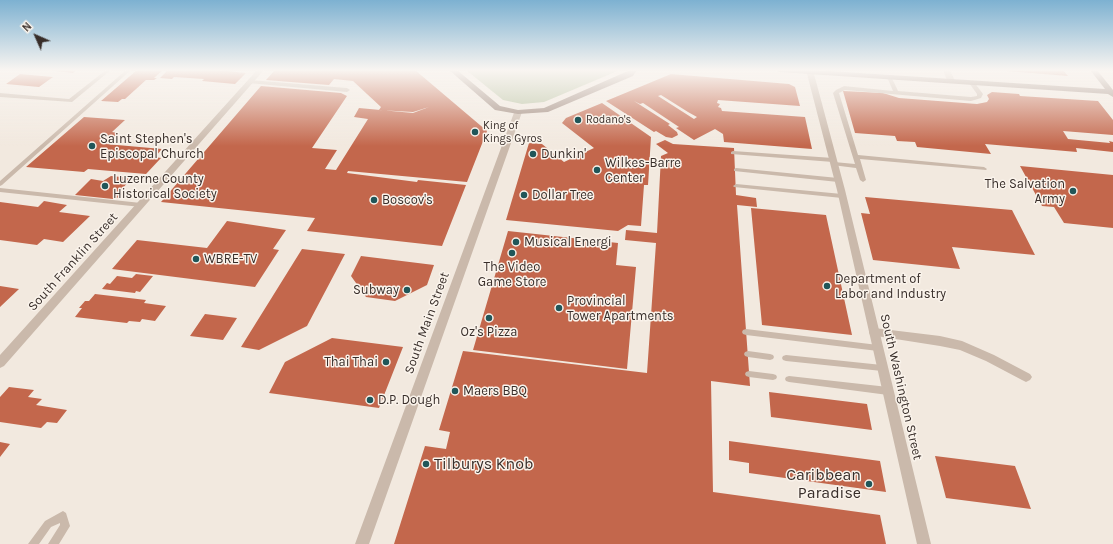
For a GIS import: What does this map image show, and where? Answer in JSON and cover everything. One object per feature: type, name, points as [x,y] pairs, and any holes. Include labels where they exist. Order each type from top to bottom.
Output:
[{"type":"main road","points":[[483,95],[498,108],[518,112],[545,110],[580,95]]},
{"type":"street","name":"South Franklin Street","points":[[0,363],[238,95]]},
{"type":"street","name":"South Washington Street","points":[[816,95],[834,162],[924,544]]},
{"type":"street","name":"South Main Street","points":[[362,544],[518,112]]},
{"type":"street","points":[[874,332],[940,341],[962,346],[990,358],[1026,377]]},
{"type":"lane","points":[[5,95],[70,101],[77,95]]},
{"type":"lane","points":[[0,184],[100,95]]},
{"type":"lane","points":[[837,95],[863,180]]},
{"type":"lane","points":[[932,95],[971,99],[979,97],[980,95]]},
{"type":"lane","points":[[733,153],[834,162],[859,166]]},
{"type":"lane","points":[[856,158],[984,169]]},
{"type":"lane","points":[[736,170],[838,180]]},
{"type":"lane","points":[[736,186],[842,196]]},
{"type":"lane","points":[[0,190],[141,205]]},
{"type":"lane","points":[[746,332],[878,348]]},
{"type":"lane","points":[[748,354],[770,357]]},
{"type":"lane","points":[[786,358],[882,368]]},
{"type":"lane","points":[[749,374],[773,376]]},
{"type":"lane","points":[[789,378],[888,391]]},
{"type":"lane","points":[[33,544],[48,524],[63,516],[65,526],[53,544]]},
{"type":"green space","points":[[497,95],[560,95],[544,102],[522,104],[503,100]]},
{"type":"building","points":[[108,95],[129,95],[118,102],[101,101]]},
{"type":"building","points":[[253,95],[347,96],[312,148],[337,150],[325,169],[336,170],[368,119],[354,117],[359,108],[379,110],[381,107],[368,95],[445,95],[487,131],[467,182],[348,171],[347,173],[417,182],[418,180],[466,185],[442,246],[307,231],[315,218],[161,202]],"holes":[[[429,107],[413,113],[383,110],[413,112]]]},
{"type":"building","points":[[620,95],[660,95],[658,96],[694,119],[697,117],[662,95],[797,95],[800,106],[718,100],[717,103],[720,104],[718,107],[721,108],[722,111],[805,117],[812,149],[724,142],[723,134],[715,129],[694,140],[676,128],[679,127],[643,103],[640,104],[634,101],[670,124],[668,125],[677,132],[678,135],[672,138],[666,137],[656,131],[654,132],[606,101]]},
{"type":"building","points":[[844,95],[891,95],[899,98],[977,104],[987,102],[989,99],[987,95],[1020,95],[1098,101],[1113,120],[1113,135],[1063,131],[1068,139],[1113,142],[1113,152],[1076,148],[1077,152],[985,144],[991,154],[917,147],[915,142],[897,141],[895,136],[855,133]]},
{"type":"building","points":[[602,103],[651,137],[648,185],[644,185],[641,226],[628,225],[618,231],[506,220],[529,143],[542,144],[564,162],[594,148],[562,123],[566,118]]},
{"type":"building","name":"Saint Stephen's Episcopal Church","points":[[84,117],[125,120],[112,132],[118,133],[106,144],[162,149],[155,157],[161,158],[146,174],[88,169],[84,172],[26,167]]},
{"type":"building","points":[[665,140],[673,144],[734,148],[736,195],[756,198],[757,207],[737,205],[750,386],[711,381],[713,492],[880,515],[886,544],[394,544],[425,446],[446,449],[450,432],[439,430],[463,351],[647,373],[656,243],[625,240],[626,230],[657,233],[661,156],[668,153],[656,144]]},
{"type":"building","name":"The Salvation Army","points":[[1020,166],[1113,175],[1113,228],[1064,223],[1054,207],[1042,206]]},
{"type":"building","name":"Luzerne County Historical Society","points":[[111,176],[132,178],[120,191],[123,194],[120,197],[113,199],[75,195],[91,179],[103,181]]},
{"type":"building","points":[[865,197],[1012,210],[1035,255],[952,247],[960,269],[873,260],[861,213],[870,214]]},
{"type":"building","points":[[44,201],[67,205],[59,212],[90,216],[63,242],[44,239],[37,245],[0,240],[0,202],[38,207]]},
{"type":"building","points":[[751,208],[826,215],[852,335],[762,325]]},
{"type":"building","name":"WBRE-TV","points":[[227,221],[286,230],[273,249],[279,250],[255,287],[112,269],[137,240],[207,248]]},
{"type":"building","name":"Provincial Tower Apartments","points":[[508,231],[618,243],[616,265],[636,267],[627,369],[473,350]]},
{"type":"building","points":[[302,249],[345,254],[307,326],[259,350],[241,347]]},
{"type":"building","points":[[361,256],[434,265],[427,285],[395,301],[366,297],[351,276]]},
{"type":"building","points":[[136,274],[153,276],[140,292],[136,291],[135,293],[102,289],[107,283],[110,284],[117,276],[132,278]]},
{"type":"building","points":[[0,286],[19,289],[0,307]]},
{"type":"building","points":[[95,294],[146,300],[144,303],[166,306],[155,321],[142,319],[140,322],[129,321],[127,323],[75,317],[82,308],[79,308],[85,301],[89,301]]},
{"type":"building","points":[[205,314],[237,318],[223,340],[190,336]]},
{"type":"building","points":[[332,338],[403,347],[379,408],[269,393],[285,362]]},
{"type":"building","points":[[9,387],[34,390],[28,397],[42,399],[36,405],[67,410],[57,423],[47,422],[41,428],[0,422],[0,397]]},
{"type":"building","points":[[769,392],[867,404],[872,430],[771,417]]},
{"type":"building","points":[[729,441],[880,461],[886,492],[749,473],[749,463],[729,460]]},
{"type":"building","points":[[0,442],[10,444],[0,457]]},
{"type":"building","points":[[935,456],[1015,466],[1031,509],[946,498]]},
{"type":"place","name":"Rodano's","points":[[578,120]]},
{"type":"place","name":"King of Kings Gyros","points":[[475,132]]},
{"type":"place","name":"Saint Stephen's Episcopal Church","points":[[92,146]]},
{"type":"place","name":"Dunkin'","points":[[533,154]]},
{"type":"place","name":"Wilkes-Barre Center","points":[[597,170]]},
{"type":"place","name":"Luzerne County Historical Society","points":[[105,186]]},
{"type":"place","name":"The Salvation Army","points":[[1073,191]]},
{"type":"place","name":"Dollar Tree","points":[[524,195]]},
{"type":"place","name":"Boscov's","points":[[374,200]]},
{"type":"place","name":"Musical Energi","points":[[516,242]]},
{"type":"place","name":"The Video Game Store","points":[[512,253]]},
{"type":"place","name":"WBRE-TV","points":[[196,259]]},
{"type":"place","name":"Department of Labor and Industry","points":[[827,286]]},
{"type":"place","name":"Subway","points":[[407,290]]},
{"type":"place","name":"Provincial Tower Apartments","points":[[559,308]]},
{"type":"place","name":"Oz's Pizza","points":[[489,318]]},
{"type":"place","name":"Thai Thai","points":[[386,362]]},
{"type":"place","name":"Maers BBQ","points":[[455,391]]},
{"type":"place","name":"D.P. Dough","points":[[370,400]]},
{"type":"place","name":"Tilburys Knob","points":[[426,464]]},
{"type":"place","name":"Caribbean Paradise","points":[[869,484]]}]
